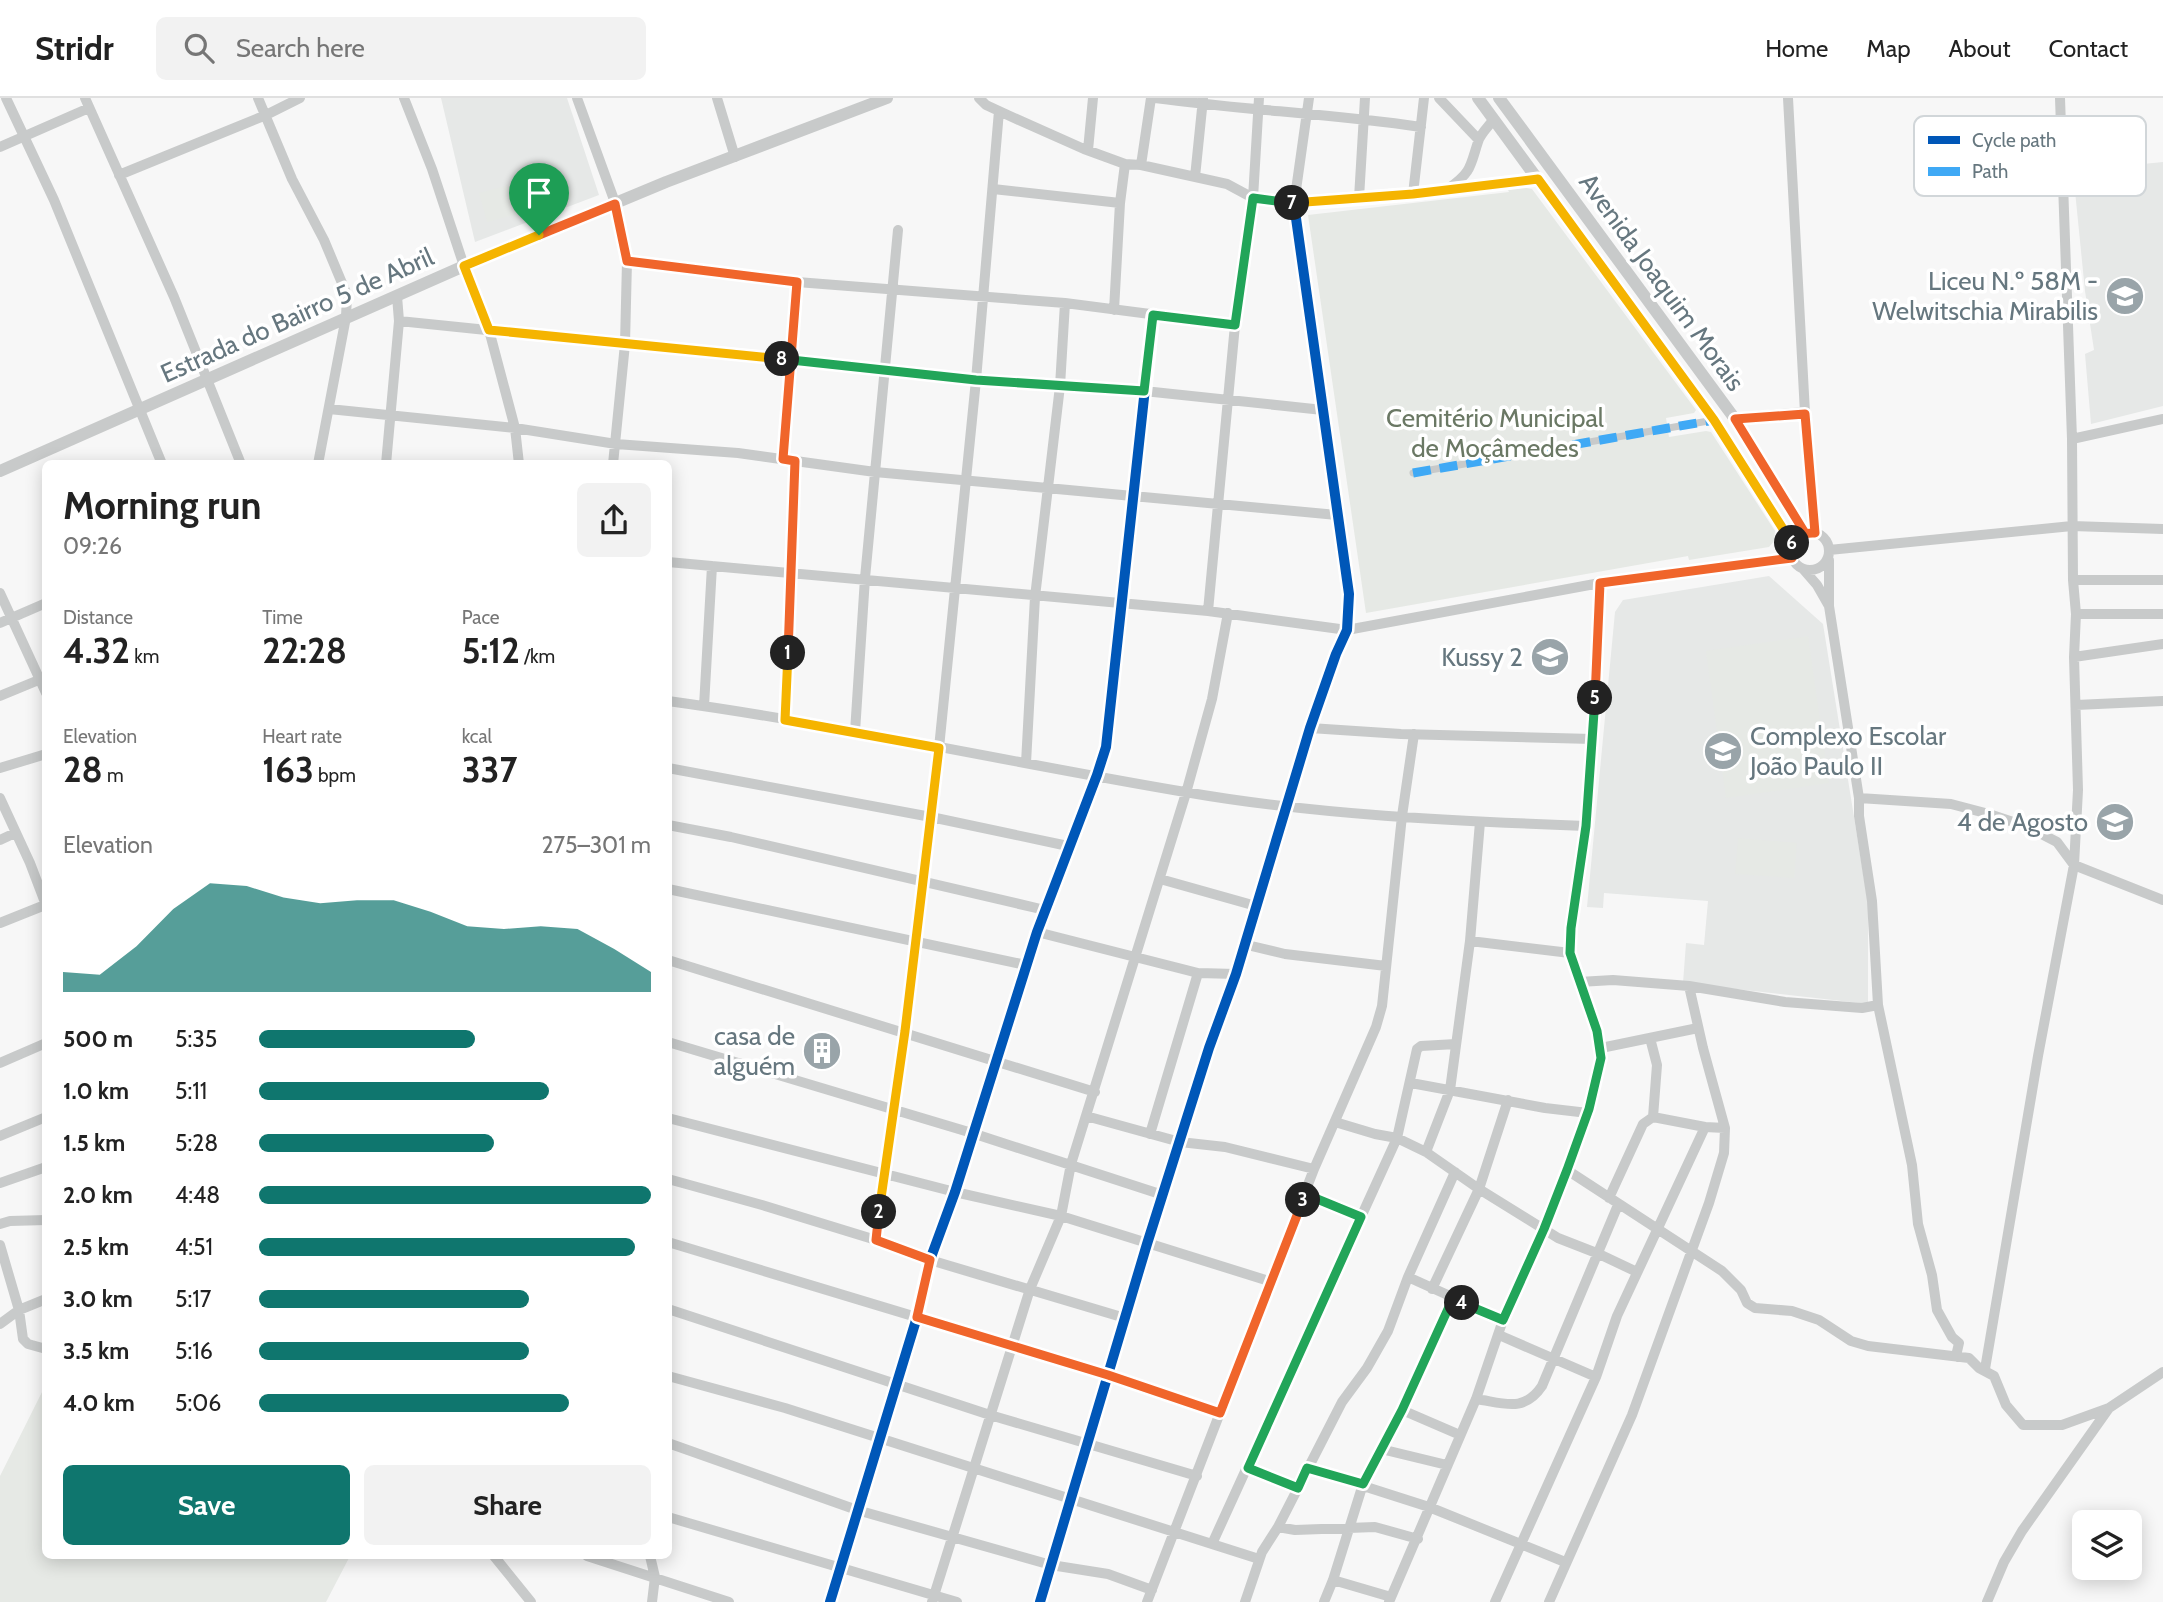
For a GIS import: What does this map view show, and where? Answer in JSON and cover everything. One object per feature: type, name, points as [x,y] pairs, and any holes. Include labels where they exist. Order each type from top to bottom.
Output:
[{"type":"street","points":[[6,98],[54,200],[160,460]]},
{"type":"street","points":[[258,98],[292,179],[324,240],[347,295],[346,317],[319,460]]},
{"type":"street","points":[[119,175],[266,115],[300,98]]},
{"type":"street","points":[[404,98],[489,330],[515,428],[519,460]]},
{"type":"street","points":[[577,98],[615,204],[627,261],[625,344],[614,460]]},
{"type":"street","points":[[717,98],[735,157]]},
{"type":"street","name":"Estrada do Bairro 5 de Abril","points":[[0,471],[464,266],[666,182],[735,157],[855,104],[887,98]]},
{"type":"street","points":[[979,98],[999,111],[1125,164],[1227,184],[1253,198],[1294,204],[1413,194],[1538,179]]},
{"type":"street","points":[[1088,150],[1093,98]]},
{"type":"street","points":[[1141,165],[1153,98],[1362,118],[1421,127]]},
{"type":"street","points":[[1208,611],[1235,325],[1253,198],[1259,98]]},
{"type":"street","points":[[1040,1602],[1147,1244],[1236,974],[1310,728],[1347,630],[1349,594],[1294,204],[1309,98]]},
{"type":"street","points":[[1359,198],[1365,98]]},
{"type":"street","points":[[1413,194],[1424,98]]},
{"type":"street","points":[[1439,98],[1478,139]]},
{"type":"street","name":"Avenida Joaquim Morais","points":[[1478,98],[1714,420],[1793,543]]},
{"type":"street","name":"Avenida Joaquim Morais","points":[[1499,98],[1735,419],[1810,533]]},
{"type":"street","points":[[1788,98],[1810,533]]},
{"type":"street","points":[[2060,98],[2061,116]]},
{"type":"street","points":[[1195,177],[1202,101]]},
{"type":"street","points":[[0,147],[87,103],[174,298],[239,460]]},
{"type":"street","points":[[876,1240],[895,1110],[939,748],[976,380],[999,111]]},
{"type":"street","points":[[1446,190],[1461,180],[1469,170],[1475,158],[1478,139],[1494,119]]},
{"type":"street","points":[[1114,310],[1125,164]]},
{"type":"street","points":[[993,190],[1120,203]]},
{"type":"street","points":[[1984,1369],[2074,865],[2078,790],[2074,657],[2076,614],[2071,526],[2072,439],[2063,196]]},
{"type":"street","points":[[855,732],[864,578],[898,230]]},
{"type":"street","points":[[627,261],[797,282],[1065,303],[1235,325]]},
{"type":"street","points":[[783,459],[797,282]]},
{"type":"street","points":[[386,460],[400,321],[397,296]]},
{"type":"street","points":[[1026,763],[1035,597],[1060,386],[1065,303]]},
{"type":"street","points":[[830,1602],[917,1317],[930,1260],[955,1192],[1037,932],[1106,747],[1153,315]]},
{"type":"street","points":[[400,321],[976,380],[1144,391],[1323,410]]},
{"type":"street","points":[[329,409],[515,428],[616,444],[783,459],[876,472],[1337,516]]},
{"type":"street","points":[[1735,419],[1805,414]]},
{"type":"street","points":[[2072,439],[2163,419]]},
{"type":"street","points":[[1413,473],[1714,420]]},
{"type":"street","points":[[785,720],[795,461]]},
{"type":"street","points":[[1829,553],[2071,526],[2163,529]]},
{"type":"street","points":[[1810,533],[1793,543],[1792,558],[1817,585],[1829,606]]},
{"type":"street","points":[[1810,533],[1825,539],[1829,553],[1829,606],[1872,901],[1878,1005],[1912,1166],[1918,1224],[1932,1275],[1937,1310],[1952,1337],[1959,1343],[1958,1357]]},
{"type":"street","points":[[1804,570],[1822,567],[1829,553]]},
{"type":"street","points":[[672,562],[1228,613],[1347,630],[1600,583],[1792,558]]},
{"type":"street","points":[[704,706],[712,566]]},
{"type":"street","points":[[2073,580],[2163,580]]},
{"type":"street","points":[[1333,1580],[1390,1600],[1476,1399],[1503,1320],[1544,1229],[1588,1113],[1597,1080],[1601,1048],[1570,953],[1571,928],[1586,826],[1600,583]]},
{"type":"street","points":[[0,593],[42,678],[0,696]]},
{"type":"street","points":[[0,623],[42,605]]},
{"type":"street","points":[[933,1598],[1030,1289],[1061,1216],[1071,1164],[1186,793],[1212,699],[1228,613]]},
{"type":"street","points":[[2076,614],[2163,614]]},
{"type":"street","points":[[2074,657],[2163,644]]},
{"type":"street","points":[[2076,705],[2163,701]]},
{"type":"street","points":[[672,702],[855,732],[1186,793],[1287,806],[1402,816],[1586,826]]},
{"type":"street","points":[[1310,728],[1414,734],[1593,738]]},
{"type":"street","points":[[1147,1602],[1314,1169],[1376,1027],[1382,1006],[1402,816],[1414,734]]},
{"type":"street","points":[[0,768],[42,755]]},
{"type":"street","points":[[672,769],[931,817],[1068,846]]},
{"type":"street","points":[[0,798],[30,863],[42,897]]},
{"type":"street","points":[[1859,798],[1951,804],[2028,827],[2057,842],[2074,865],[2163,900]]},
{"type":"street","points":[[1426,1152],[1450,1090],[1471,941],[1480,822]]},
{"type":"street","points":[[672,826],[1045,910]]},
{"type":"street","points":[[0,839],[15,833]]},
{"type":"street","points":[[1160,878],[1256,906]]},
{"type":"street","points":[[672,890],[1026,965]]},
{"type":"street","points":[[0,923],[42,906]]},
{"type":"street","points":[[1037,932],[1198,973],[1236,974]]},
{"type":"street","points":[[1471,941],[1570,953]]},
{"type":"street","points":[[1243,944],[1285,954],[1387,966]]},
{"type":"street","points":[[672,961],[905,1031],[1095,1092]]},
{"type":"street","points":[[1150,1134],[1198,973]]},
{"type":"street","points":[[1579,982],[1612,980],[1689,986],[1785,1002],[1862,1008],[1878,1005]]},
{"type":"street","points":[[1549,1602],[1632,1415],[1692,1252],[1724,1153],[1726,1128],[1689,986]]},
{"type":"street","points":[[1601,1048],[1698,1028]]},
{"type":"street","points":[[1650,1038],[1657,1065],[1653,1117]]},
{"type":"street","points":[[672,1043],[972,1133],[1163,1195]]},
{"type":"street","points":[[1212,1544],[1397,1138],[1419,1046],[1456,1044]]},
{"type":"street","points":[[0,1063],[42,1045]]},
{"type":"street","points":[[1411,1083],[1545,1108],[1588,1113]]},
{"type":"street","points":[[1432,1289],[1479,1189],[1507,1100]]},
{"type":"street","points":[[1086,1115],[1180,1142],[1225,1147],[1314,1169]]},
{"type":"street","points":[[1609,1198],[1643,1124],[1653,1117],[1705,1127],[1726,1128]]},
{"type":"street","points":[[0,1136],[42,1119]]},
{"type":"street","points":[[672,1119],[955,1192],[1061,1216],[1272,1282]]},
{"type":"street","points":[[1335,1122],[1397,1138],[1426,1152],[1558,1238],[1637,1272]]},
{"type":"street","points":[[1496,1602],[1596,1377],[1617,1316],[1705,1127]]},
{"type":"street","points":[[0,1183],[42,1168]]},
{"type":"street","points":[[1567,1170],[1722,1271],[1741,1290],[1746,1303],[1755,1308],[1792,1311],[1819,1320],[1851,1341],[1868,1346],[1969,1358],[1979,1368],[1994,1376],[2006,1405],[2022,1424],[2062,1425],[2109,1408],[2163,1372]]},
{"type":"street","points":[[1245,1602],[1259,1559],[1307,1468],[1342,1402],[1388,1331],[1408,1278],[1455,1172]]},
{"type":"street","points":[[672,1180],[876,1240],[930,1260],[1125,1318]]},
{"type":"street","points":[[1305,1194],[1361,1217]]},
{"type":"street","points":[[1476,1399],[1515,1405],[1528,1402],[1542,1386],[1600,1254],[1618,1205]]},
{"type":"street","points":[[0,1224],[42,1220]]},
{"type":"street","points":[[672,1243],[1108,1375],[1220,1413]]},
{"type":"street","points":[[0,1245],[19,1310],[25,1342],[42,1348]]},
{"type":"street","points":[[1408,1278],[1503,1320]]},
{"type":"street","points":[[1324,1602],[1363,1484],[1402,1410],[1453,1298]]},
{"type":"street","points":[[0,1324],[19,1310],[42,1300]]},
{"type":"street","points":[[672,1310],[990,1415],[1197,1476]]},
{"type":"street","points":[[1499,1335],[1596,1377]]},
{"type":"street","points":[[672,1377],[785,1408],[1259,1559]]},
{"type":"street","points":[[1987,1602],[2004,1562],[2022,1531],[2109,1408]]},
{"type":"street","points":[[1402,1410],[1460,1435]]},
{"type":"street","points":[[672,1444],[857,1510],[953,1539],[1051,1564],[1108,1574],[1152,1590]]},
{"type":"street","points":[[1381,1449],[1447,1465]]},
{"type":"street","points":[[1248,1468],[1298,1488]]},
{"type":"street","points":[[1307,1468],[1429,1507],[1566,1562]]},
{"type":"street","points":[[672,1518],[840,1566],[933,1598],[957,1602]]},
{"type":"street","points":[[1278,1527],[1295,1530],[1375,1527],[1418,1538]]},
{"type":"street","points":[[497,1559],[532,1601]]},
{"type":"street","points":[[597,1559],[729,1602]]},
{"type":"street","points":[[651,1559],[655,1577],[652,1602]]},
{"type":"shaded area","points":[[441,98],[567,98],[599,195],[475,242]]},
{"type":"shaded area","name":"Liceu N.º 58M - Welwitschia Mirabilis","points":[[2163,162],[2163,406],[2091,424],[2085,354],[2094,350],[2076,196],[2146,196],[2146,164]]},
{"type":"shaded area","name":"Complexo Escolar João Paulo II","points":[[1769,576],[1823,624],[1868,904],[1868,1004],[1683,983],[1686,943],[1704,945],[1708,901],[1604,893],[1603,908],[1587,907],[1615,612],[1623,600]]},
{"type":"green space","points":[[535,178],[543,207],[487,222],[479,193]]},
{"type":"green space","points":[[569,185],[572,197],[547,203],[544,191]]},
{"type":"green space","name":"Cemitério Municipal de Moçâmedes","points":[[1507,188],[1532,189],[1696,410],[1694,413],[1666,418],[1669,437],[1711,432],[1775,531],[1774,541],[1769,547],[1689,560],[1688,556],[1366,613],[1308,215],[1509,192]]},
{"type":"green space","points":[[1808,636],[1829,783],[1726,798],[1706,651]]},
{"type":"green space","points":[[1738,838],[1797,843],[1794,878],[1735,874]]},
{"type":"green space","points":[[42,1392],[42,1559],[348,1559],[326,1602],[0,1602],[0,1476]]},
{"type":"marked path","points":[[1413,473],[1714,420]]},
{"type":"cycle path","points":[[1040,1602],[1147,1244],[1209,1048],[1236,974],[1310,728],[1347,630],[1349,594],[1294,204],[1413,194],[1538,179]]},
{"type":"cycle path","points":[[830,1602],[917,1317],[930,1260],[955,1192],[1037,932],[1106,747],[1153,315]]},
{"type":"place","name":"Liceu N.º 58M - Welwitschia Mirabilis","points":[[2125,296]]},
{"type":"place","name":"Kussy 2","points":[[1550,657]]},
{"type":"place","name":"Complexo Escolar João Paulo II","points":[[1723,751]]},
{"type":"place","name":"4 de Agosto","points":[[2115,822]]},
{"type":"place","name":"casa de alguém","points":[[822,1051]]},
{"type":"route","points":[[539,235],[464,266],[489,330],[625,344],[790,360],[885,369],[976,380],[1144,391],[1153,315],[1235,325],[1253,198],[1294,204],[1413,194],[1538,179],[1714,420],[1793,543],[1796,539],[1800,535],[1805,533],[1735,419],[1805,414],[1815,533],[1805,533],[1796,539],[1791,548],[1792,558],[1600,583],[1586,826],[1571,928],[1570,953],[1601,1048],[1597,1080],[1588,1113],[1544,1229],[1503,1320],[1453,1298],[1402,1410],[1363,1484],[1307,1468],[1298,1488],[1248,1468],[1361,1217],[1305,1194],[1220,1413],[1108,1375],[917,1317],[930,1260],[876,1240],[895,1110],[939,748],[785,720],[795,461],[783,459],[790,360],[797,282],[627,261],[615,204],[539,235]]}]
